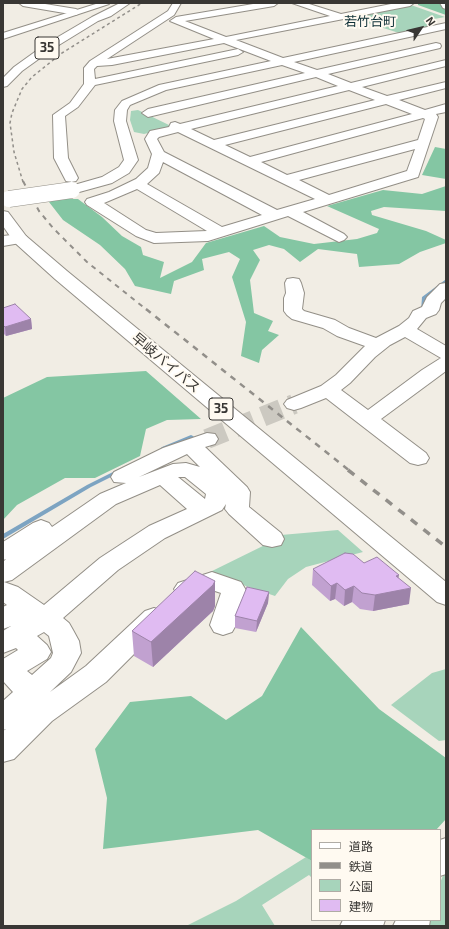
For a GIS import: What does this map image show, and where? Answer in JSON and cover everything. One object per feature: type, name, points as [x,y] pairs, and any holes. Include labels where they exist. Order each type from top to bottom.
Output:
[{"type":"main road","points":[[22,3],[80,11],[96,10],[98,16]]},
{"type":"main road","points":[[3,36],[80,11],[113,3]]},
{"type":"main road","name":"35","points":[[3,84],[18,69],[50,46],[98,16],[113,3]]},
{"type":"main road","name":"35","points":[[98,16],[108,14],[126,3]]},
{"type":"main road","points":[[71,184],[61,158],[59,115],[74,105],[90,84],[90,68],[94,63],[171,13],[177,3]]},
{"type":"main road","points":[[175,21],[274,3]]},
{"type":"main road","points":[[296,3],[362,23]]},
{"type":"main road","points":[[94,63],[112,62],[410,3]]},
{"type":"main road","points":[[291,12],[334,4]]},
{"type":"main road","points":[[175,21],[198,6]]},
{"type":"main road","points":[[159,154],[154,170],[138,184],[114,195],[92,202],[141,233],[154,238],[208,236],[413,174],[432,117],[425,113],[285,62],[201,29],[175,21]]},
{"type":"main road","points":[[5,205],[71,184],[107,180],[124,170],[131,160],[120,121],[121,110],[126,103],[163,87],[285,62],[444,26],[445,34],[437,39],[443,47]]},
{"type":"main road","points":[[178,34],[216,27]]},
{"type":"main road","points":[[381,30],[443,47]]},
{"type":"main road","points":[[128,41],[147,40]]},
{"type":"main road","points":[[90,84],[268,46]]},
{"type":"main road","points":[[148,113],[443,47]]},
{"type":"main road","points":[[276,216],[159,154],[151,139],[154,134],[446,63]]},
{"type":"main road","points":[[112,64],[134,74]]},
{"type":"main road","points":[[90,84],[126,103],[329,200]]},
{"type":"main road","points":[[213,144],[446,85]]},
{"type":"main road","points":[[249,161],[446,108]]},
{"type":"main road","points":[[287,179],[402,147],[424,143]]},
{"type":"main road","points":[[138,184],[221,233]]},
{"type":"main road","name":"早岐バイパス","points":[[5,205],[12,240],[60,276],[446,596]]},
{"type":"main road","points":[[291,212],[339,237]]},
{"type":"main road","points":[[293,283],[295,293],[293,298],[293,311],[298,315],[329,324],[342,332],[378,345]]},
{"type":"main road","points":[[294,404],[328,390],[343,379],[368,353],[378,345],[410,333],[416,321],[431,314],[433,301],[446,288]]},
{"type":"main road","points":[[410,333],[446,354]]},
{"type":"main road","points":[[368,419],[388,406],[429,374],[446,364]]},
{"type":"main road","points":[[328,390],[418,458]]},
{"type":"main road","points":[[3,552],[20,543],[88,495],[198,442],[239,492],[237,509],[272,539]]},
{"type":"main road","points":[[3,574],[108,499],[162,475],[173,471],[186,470],[198,475],[216,490],[218,494],[214,505],[157,532],[36,612],[7,648],[31,692]]},
{"type":"main road","points":[[3,750],[42,713],[96,674],[186,589],[212,581],[232,588],[234,592],[223,625]]},
{"type":"main road","points":[[3,591],[36,612],[60,630],[65,641],[67,653],[61,665],[3,718]]},
{"type":"green space","points":[[418,3],[445,3],[446,15],[418,5]]},
{"type":"green space","points":[[411,5],[445,17],[429,20],[428,24],[432,27],[399,33],[349,17]]},
{"type":"green space","points":[[138,110],[169,125],[169,128],[144,134],[134,132],[130,120],[131,111]]},
{"type":"green space","points":[[435,147],[446,149],[446,179],[422,175]]},
{"type":"green space","points":[[446,186],[446,211],[384,207],[371,211],[372,215],[426,231],[446,240],[446,243],[420,252],[399,264],[359,267],[357,254],[318,249],[300,262],[284,249],[269,245],[253,250],[260,260],[250,280],[254,313],[273,321],[268,331],[279,335],[262,350],[259,363],[241,356],[246,322],[232,277],[240,259],[229,252],[202,259],[204,270],[174,281],[171,294],[135,286],[125,269],[100,245],[63,220],[49,202],[57,199],[78,199],[102,217],[122,236],[141,247],[143,255],[164,262],[160,278],[192,262],[206,243],[264,226],[280,237],[314,244],[357,239],[377,233],[379,229],[327,206],[383,190],[422,194]]},
{"type":"green space","points":[[146,371],[201,419],[167,420],[146,429],[140,456],[95,478],[65,478],[17,505],[3,520],[3,398],[47,377]]},
{"type":"green space","points":[[338,530],[363,552],[306,567],[288,579],[275,596],[208,573],[273,541],[281,535]]},
{"type":"green space","points":[[301,627],[379,709],[446,758],[446,819],[437,829],[311,829],[311,860],[258,830],[103,849],[107,798],[95,749],[130,702],[191,696],[226,720],[262,696]]},
{"type":"green space","points":[[446,669],[446,740],[439,741],[391,705],[432,673]]},
{"type":"green space","points":[[306,857],[311,860],[311,877],[309,875],[262,905],[275,926],[186,926],[236,901]]},
{"type":"green space","points":[[446,868],[446,926],[422,926],[424,921],[441,921],[441,880]]},
{"type":"building","points":[[15,304],[31,319],[5,327],[3,325],[3,308]]},
{"type":"building","points":[[345,553],[353,554],[364,563],[377,557],[399,575],[396,576],[411,588],[375,595],[362,593],[354,586],[345,590],[337,583],[331,586],[313,569]]},
{"type":"building","points":[[195,571],[215,581],[213,585],[151,642],[132,631]]},
{"type":"building","points":[[247,587],[269,592],[257,621],[235,616]]},
{"type":"waterway","points":[[423,311],[424,298],[446,281]]},
{"type":"waterway","points":[[164,448],[191,437]]},
{"type":"waterway","points":[[3,537],[89,486],[119,471]]},
{"type":"tunnel","points":[[207,439],[294,404]]},
{"type":"railway","points":[[23,182],[14,152],[10,123],[12,113],[22,89],[32,77],[62,53],[142,3]]},
{"type":"railway","points":[[23,181],[39,211],[53,228],[87,262],[147,310]]},
{"type":"railway","points":[[146,309],[350,471]]},
{"type":"railway","points":[[348,470],[446,547]]},
{"type":"district","name":"若竹台町","points":[[370,22]]}]
